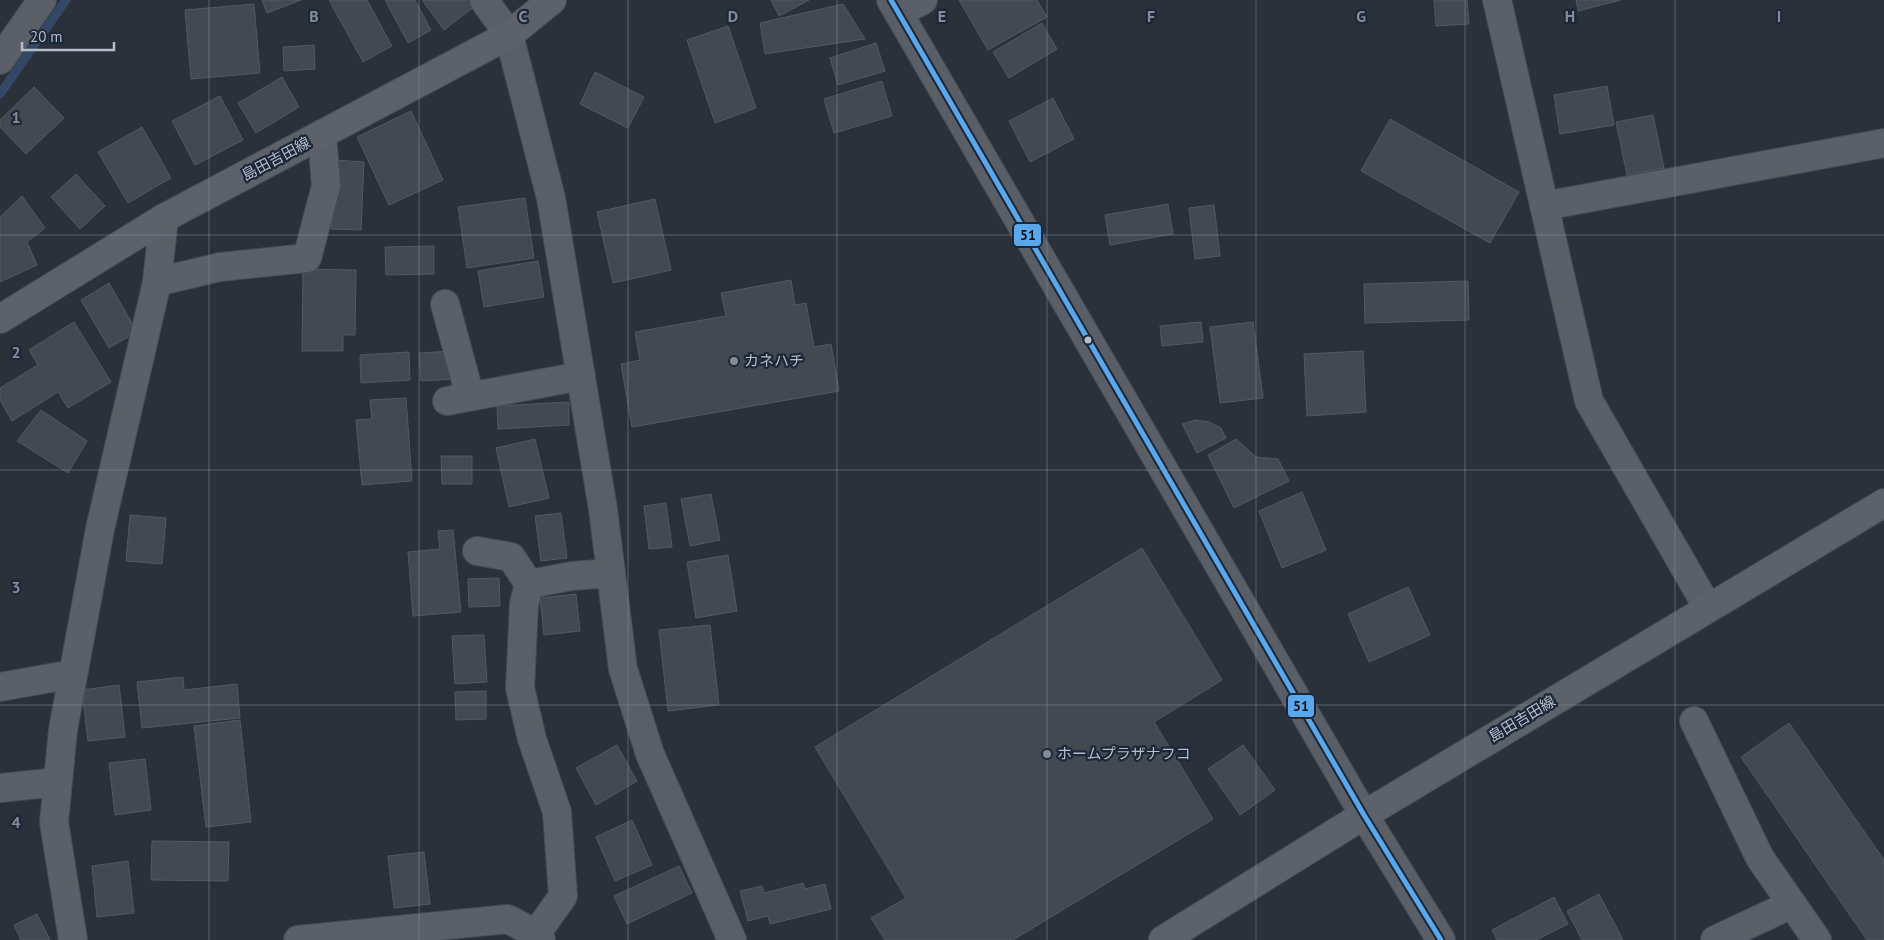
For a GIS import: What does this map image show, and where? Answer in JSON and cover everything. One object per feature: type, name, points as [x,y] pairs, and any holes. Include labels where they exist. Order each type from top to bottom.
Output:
[{"type":"main road","points":[[484,0],[509,35],[551,198],[603,509],[623,670],[650,754],[732,940]]},
{"type":"main road","name":"島田吉田線","points":[[0,318],[164,218],[509,35],[552,0]]},
{"type":"main road","points":[[895,6],[1364,815],[1442,940]]},
{"type":"main road","name":"島田吉田線","points":[[1163,940],[1364,815],[1884,503]]},
{"type":"street","points":[[0,60],[42,0]]},
{"type":"street","points":[[895,6],[923,0]]},
{"type":"street","points":[[1496,0],[1589,401],[1708,608]]},
{"type":"street","points":[[157,282],[220,268],[307,258],[326,186],[322,134]]},
{"type":"street","points":[[1544,206],[1884,143]]},
{"type":"street","points":[[73,940],[54,822],[63,730],[100,529],[157,282],[164,218]]},
{"type":"street","points":[[444,304],[459,399],[581,376]]},
{"type":"street","points":[[298,940],[508,920],[538,937],[563,896],[557,812],[532,739],[520,688],[524,604],[529,584],[511,557],[477,551]]},
{"type":"street","points":[[529,584],[572,576],[611,573]]},
{"type":"street","points":[[0,687],[74,674]]},
{"type":"street","points":[[1694,721],[1760,858],[1817,940]]},
{"type":"street","points":[[0,788],[58,782]]},
{"type":"street","points":[[1715,940],[1792,904]]},
{"type":"building","points":[[262,0],[301,0],[267,13]]},
{"type":"building","points":[[329,0],[367,0],[392,46],[363,62]]},
{"type":"building","points":[[385,0],[415,0],[431,30],[408,43]]},
{"type":"building","points":[[422,0],[470,0],[475,6],[444,30]]},
{"type":"building","points":[[771,0],[809,0],[779,16]]},
{"type":"building","points":[[959,0],[1037,0],[1047,17],[988,50]]},
{"type":"building","points":[[1434,0],[1467,0],[1469,24],[1436,26]]},
{"type":"building","points":[[1576,0],[1621,0],[1578,11]]},
{"type":"building","points":[[254,4],[260,73],[191,79],[185,10]]},
{"type":"building","points":[[843,4],[865,39],[765,54],[760,23]]},
{"type":"building","points":[[1042,23],[1057,49],[1009,78],[993,52]]},
{"type":"building","points":[[728,26],[756,108],[715,123],[687,40]]},
{"type":"building","points":[[876,43],[885,71],[838,85],[830,58]]},
{"type":"building","points":[[314,45],[315,69],[284,71],[283,47]]},
{"type":"building","points":[[595,72],[644,97],[628,128],[580,104]]},
{"type":"building","points":[[282,77],[299,107],[256,133],[238,103]]},
{"type":"building","points":[[882,81],[892,116],[834,133],[824,99]]},
{"type":"building","points":[[1607,86],[1614,125],[1560,134],[1554,95]]},
{"type":"building","points":[[34,87],[64,118],[26,154],[0,127],[0,120]]},
{"type":"building","points":[[220,96],[243,140],[195,165],[172,121]]},
{"type":"building","points":[[1053,98],[1074,139],[1030,162],[1009,121]]},
{"type":"building","points":[[411,111],[443,180],[389,205],[357,137]]},
{"type":"building","points":[[1653,115],[1664,168],[1627,175],[1616,122]]},
{"type":"building","points":[[1390,119],[1519,192],[1490,243],[1361,171]]},
{"type":"building","points":[[142,127],[171,178],[128,203],[98,152]]},
{"type":"building","points":[[334,160],[364,162],[361,230],[331,229]]},
{"type":"building","points":[[76,174],[105,206],[80,229],[51,197]]},
{"type":"building","points":[[22,196],[45,228],[27,242],[37,265],[0,282],[0,217]]},
{"type":"building","points":[[525,198],[534,258],[467,268],[458,207]]},
{"type":"building","points":[[655,199],[671,270],[613,283],[597,212]]},
{"type":"building","points":[[1168,204],[1173,234],[1110,245],[1105,215]]},
{"type":"building","points":[[1214,205],[1220,256],[1195,259],[1189,208]]},
{"type":"building","points":[[434,246],[434,274],[386,275],[385,247]]},
{"type":"building","points":[[538,261],[544,297],[484,307],[478,271]]},
{"type":"building","points":[[303,269],[356,270],[355,335],[343,335],[343,351],[302,351]]},
{"type":"building","points":[[791,280],[795,305],[806,303],[814,347],[831,344],[839,391],[632,427],[621,364],[640,360],[635,332],[726,316],[721,293]]},
{"type":"building","points":[[1468,281],[1469,320],[1365,323],[1364,284]]},
{"type":"building","points":[[109,283],[137,332],[109,348],[81,300]]},
{"type":"building","points":[[74,322],[111,382],[68,408],[58,392],[12,421],[0,400],[0,388],[38,365],[29,350]]},
{"type":"building","points":[[1201,322],[1203,342],[1162,346],[1160,326]]},
{"type":"building","points":[[1253,322],[1263,398],[1220,403],[1210,327]]},
{"type":"building","points":[[453,351],[454,379],[421,381],[419,353]]},
{"type":"building","points":[[1363,351],[1366,412],[1307,416],[1304,354]]},
{"type":"building","points":[[409,352],[410,380],[361,383],[360,355]]},
{"type":"building","points":[[406,398],[412,481],[362,485],[356,420],[372,419],[370,400]]},
{"type":"building","points":[[569,402],[569,425],[498,429],[497,406]]},
{"type":"building","points":[[41,410],[87,441],[68,473],[17,441]]},
{"type":"building","points":[[1196,420],[1209,422],[1221,428],[1226,438],[1197,453],[1182,424]]},
{"type":"building","points":[[535,439],[549,498],[509,507],[496,448]]},
{"type":"building","points":[[1236,439],[1256,457],[1278,459],[1289,481],[1234,508],[1208,455]]},
{"type":"building","points":[[441,456],[472,456],[472,484],[442,484]]},
{"type":"building","points":[[1302,492],[1326,550],[1282,568],[1259,511]]},
{"type":"building","points":[[711,494],[720,540],[690,546],[681,499]]},
{"type":"building","points":[[666,503],[672,547],[649,549],[644,506]]},
{"type":"building","points":[[561,513],[567,558],[541,561],[535,516]]},
{"type":"building","points":[[130,515],[166,518],[162,564],[126,561]]},
{"type":"building","points":[[453,530],[461,612],[413,616],[408,552],[440,549],[438,531]]},
{"type":"building","points":[[1142,548],[1222,680],[1154,722],[1213,819],[1013,940],[885,940],[871,918],[906,898],[815,747]]},
{"type":"building","points":[[728,555],[737,611],[696,618],[687,562]]},
{"type":"building","points":[[499,578],[500,606],[469,607],[468,579]]},
{"type":"building","points":[[1408,587],[1430,635],[1369,662],[1348,614]]},
{"type":"building","points":[[576,594],[580,631],[544,635],[540,598]]},
{"type":"building","points":[[710,625],[719,705],[668,711],[659,630]]},
{"type":"building","points":[[484,635],[487,682],[455,684],[452,636]]},
{"type":"building","points":[[183,677],[184,690],[237,684],[240,718],[142,728],[137,682]]},
{"type":"building","points":[[119,685],[125,737],[88,741],[82,690]]},
{"type":"building","points":[[486,691],[486,719],[456,720],[455,692]]},
{"type":"building","points":[[240,720],[251,822],[206,827],[194,726]]},
{"type":"building","points":[[1789,723],[1884,860],[1884,940],[1867,940],[1741,757]]},
{"type":"building","points":[[617,745],[637,781],[596,805],[576,768]]},
{"type":"building","points":[[1243,745],[1275,790],[1240,815],[1208,769]]},
{"type":"building","points":[[145,759],[151,810],[115,815],[109,763]]},
{"type":"building","points":[[632,820],[652,865],[615,881],[596,837]]},
{"type":"building","points":[[152,841],[229,842],[228,881],[151,880]]},
{"type":"building","points":[[424,852],[430,904],[394,908],[388,856]]},
{"type":"building","points":[[128,861],[134,913],[97,917],[92,866]]},
{"type":"building","points":[[679,866],[692,893],[627,924],[614,896]]},
{"type":"building","points":[[803,883],[805,889],[825,884],[831,909],[770,924],[768,916],[748,921],[740,891],[762,886],[764,893]]},
{"type":"building","points":[[1599,894],[1623,940],[1582,940],[1567,911]]},
{"type":"building","points":[[1554,897],[1568,924],[1536,940],[1497,940],[1492,930]]},
{"type":"building","points":[[37,914],[50,940],[21,940],[14,925]]},
{"type":"waterway","points":[[0,94],[66,0]]},
{"type":"transit line","name":"51","points":[[891,0],[1364,815],[1441,940]]},
{"type":"place","name":"カネハチ","points":[[734,361]]},
{"type":"place","name":"ホームプラザナフコ","points":[[1047,754]]}]
